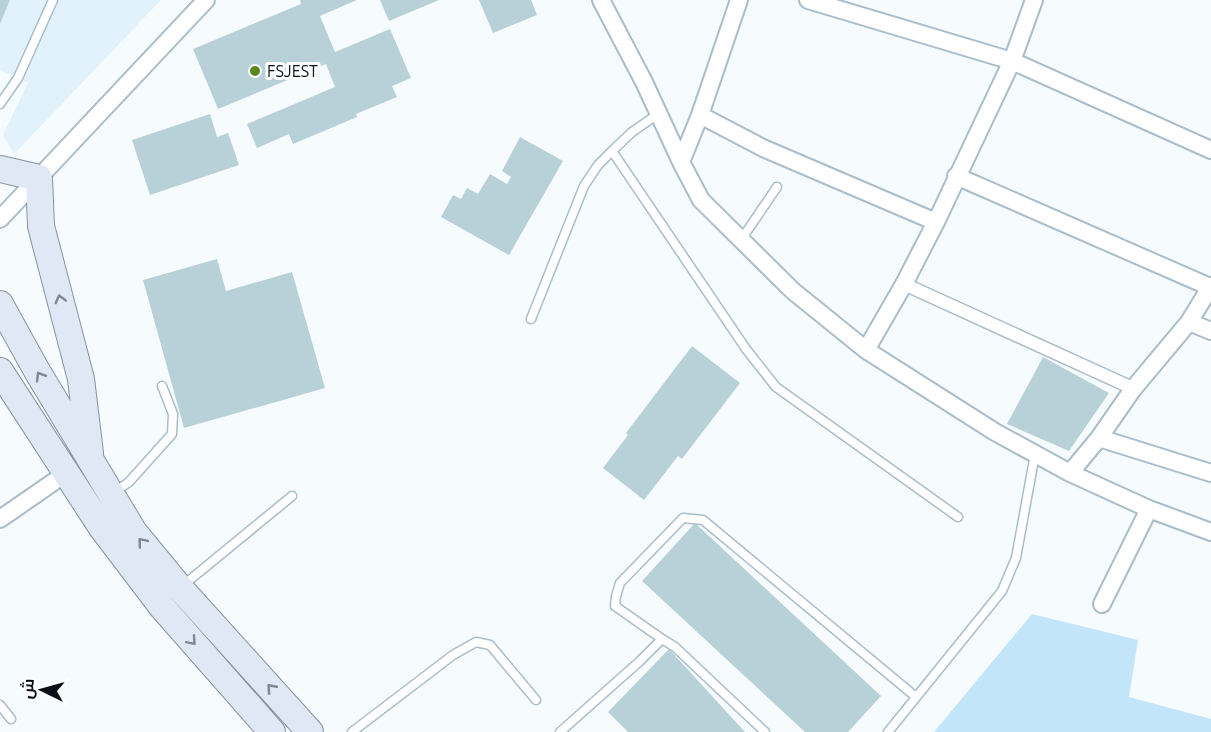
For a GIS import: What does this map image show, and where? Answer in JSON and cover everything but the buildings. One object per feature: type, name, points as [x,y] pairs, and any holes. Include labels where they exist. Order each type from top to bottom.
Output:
[{"type":"main road","points":[[0,169],[39,178],[41,226],[81,379],[90,459]]},
{"type":"main road","points":[[0,304],[37,371],[171,597],[272,732]]},
{"type":"main road","points":[[0,371],[102,528],[310,732]]},
{"type":"street","points":[[0,219],[206,0]]},
{"type":"street","points":[[601,0],[701,200],[793,291],[866,350],[995,432],[1070,473],[1149,509],[1211,532]]},
{"type":"street","points":[[681,162],[700,115],[739,0]]},
{"type":"street","points":[[807,0],[1012,61],[1211,150]]},
{"type":"street","points":[[866,350],[936,222],[1012,61],[1034,0]]},
{"type":"street","points":[[700,115],[763,148],[936,222]]},
{"type":"street","points":[[956,176],[1210,287],[1189,322],[1133,389],[1099,438],[1070,473]]},
{"type":"street","points":[[904,284],[1128,386]]},
{"type":"street","points":[[1189,322],[1211,331]]},
{"type":"street","points":[[1099,438],[1211,473]]},
{"type":"street","points":[[0,519],[65,474]]},
{"type":"street","points":[[1102,604],[1149,509]]},
{"type":"lane","points":[[0,104],[18,78],[53,0]]},
{"type":"lane","points":[[531,319],[584,186],[598,165],[612,151],[632,132],[658,114]]},
{"type":"lane","points":[[612,151],[746,349],[776,387],[958,517]]},
{"type":"lane","points":[[741,240],[777,187]]},
{"type":"lane","points":[[110,494],[129,482],[172,434],[173,414],[162,386]]},
{"type":"lane","points":[[888,732],[1002,591],[1016,558],[1035,454]]},
{"type":"lane","points":[[171,597],[292,496]]},
{"type":"lane","points":[[765,732],[675,647],[615,606],[620,583],[683,518],[703,520],[916,697]]},
{"type":"lane","points":[[566,730],[662,639]]},
{"type":"lane","points":[[352,732],[453,655],[476,642],[490,645],[536,700]]},
{"type":"lane","points":[[0,705],[11,719]]},
{"type":"shaded area","points":[[0,0],[161,0],[14,154],[3,135],[28,83],[0,70]]},
{"type":"shaded area","points":[[1032,614],[1138,640],[1129,697],[1211,719],[1211,732],[934,732]]},
{"type":"place","name":"FSJEST","points":[[255,71]]}]
